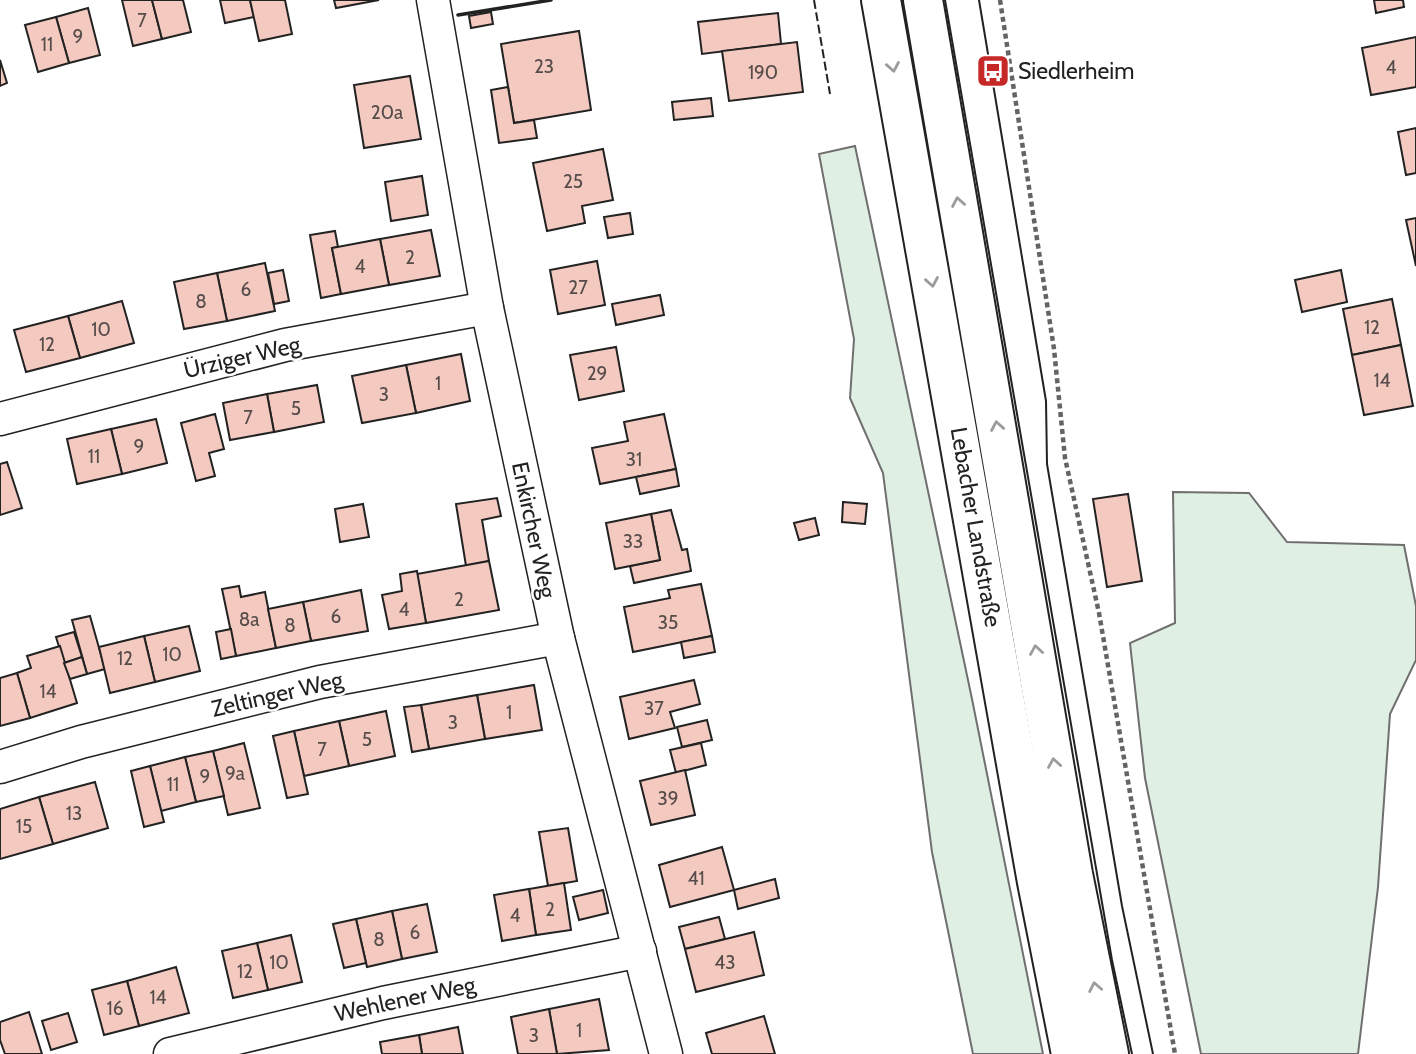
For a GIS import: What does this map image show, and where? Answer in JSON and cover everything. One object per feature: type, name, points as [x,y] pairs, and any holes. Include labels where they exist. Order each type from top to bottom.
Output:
[{"type":"highway","name":"Lebacher Landstraße","points":[[881,0],[1034,869],[1071,1054]]},
{"type":"highway","name":"Lebacher Landstraße","points":[[923,0],[1073,874],[1109,1054]]},
{"type":"street","name":"Enkircher Weg","points":[[433,0],[487,308],[558,638],[666,1054]]},
{"type":"street","name":"Ürziger Weg","points":[[0,419],[285,345],[487,308]]},
{"type":"street","name":"Zeltinger Weg","points":[[0,767],[81,742],[320,682],[558,638]]},
{"type":"street","name":"Wehlener Weg","points":[[170,1054],[383,1003],[640,951]]},
{"type":"path","points":[[1000,0],[1054,349],[1065,458],[1099,613],[1175,1054]]},
{"type":"green space","points":[[855,146],[972,699],[1043,1054],[973,1054],[932,852],[883,473],[850,398],[854,339],[819,154]]},
{"type":"green space","points":[[1173,492],[1249,493],[1287,542],[1404,545],[1416,606],[1416,660],[1390,714],[1378,887],[1358,1054],[1201,1054],[1145,778],[1130,643],[1175,623]]},
{"type":"building","points":[[122,0],[152,0],[162,39],[133,46]]},
{"type":"building","points":[[152,0],[183,0],[191,32],[162,39]]},
{"type":"building","points":[[220,0],[250,0],[254,17],[225,23]]},
{"type":"building","points":[[250,0],[285,0],[292,34],[259,41]]},
{"type":"building","points":[[334,0],[379,0],[336,8]]},
{"type":"building","points":[[1374,0],[1403,0],[1404,7],[1376,13]]},
{"type":"building","points":[[88,8],[100,55],[69,63],[56,17]]},
{"type":"building","points":[[491,12],[493,24],[471,28],[469,16]]},
{"type":"building","points":[[778,13],[781,44],[702,54],[698,22]]},
{"type":"building","points":[[56,17],[69,63],[38,72],[25,25]]},
{"type":"building","points":[[579,31],[591,110],[514,123],[501,44]]},
{"type":"building","points":[[1416,37],[1416,87],[1371,95],[1362,48]]},
{"type":"building","points":[[797,42],[803,92],[729,101],[722,51]]},
{"type":"building","points":[[0,60],[7,83],[0,86]]},
{"type":"building","points":[[410,76],[421,139],[364,148],[354,85]]},
{"type":"building","points":[[508,87],[514,123],[534,120],[537,138],[499,143],[491,90]]},
{"type":"building","points":[[711,98],[713,116],[674,120],[672,102]]},
{"type":"building","points":[[1416,128],[1416,173],[1406,175],[1398,132]]},
{"type":"building","points":[[603,149],[613,200],[582,206],[585,223],[547,231],[533,163]]},
{"type":"building","points":[[422,176],[428,215],[391,221],[385,182]]},
{"type":"building","points":[[630,213],[633,234],[608,238],[604,217]]},
{"type":"building","points":[[1416,218],[1416,266],[1406,220]]},
{"type":"building","points":[[431,230],[440,276],[389,285],[380,239]]},
{"type":"building","points":[[335,231],[338,247],[332,248],[341,294],[321,298],[310,235]]},
{"type":"building","points":[[380,239],[389,285],[341,294],[332,248]]},
{"type":"building","points":[[597,261],[605,305],[558,314],[550,270]]},
{"type":"building","points":[[265,263],[275,311],[227,321],[217,273]]},
{"type":"building","points":[[283,270],[289,301],[274,304],[268,273]]},
{"type":"building","points":[[1341,270],[1347,302],[1302,312],[1295,280]]},
{"type":"building","points":[[217,273],[227,321],[184,329],[174,282]]},
{"type":"building","points":[[660,295],[664,315],[616,325],[612,304]]},
{"type":"building","points":[[1392,299],[1401,345],[1352,355],[1343,309]]},
{"type":"building","points":[[122,301],[134,343],[80,358],[68,316]]},
{"type":"building","points":[[68,316],[80,358],[26,372],[14,330]]},
{"type":"building","points":[[1401,345],[1413,406],[1364,415],[1352,355]]},
{"type":"building","points":[[616,347],[624,391],[579,400],[570,355]]},
{"type":"building","points":[[461,354],[470,401],[416,413],[406,365]]},
{"type":"building","points":[[406,365],[416,413],[362,423],[352,376]]},
{"type":"building","points":[[317,385],[324,422],[274,432],[267,394]]},
{"type":"building","points":[[267,394],[274,432],[230,440],[223,403]]},
{"type":"building","points":[[215,414],[224,449],[209,453],[215,476],[196,481],[181,423]]},
{"type":"building","points":[[664,414],[676,469],[600,484],[592,448],[628,441],[624,422]]},
{"type":"building","points":[[156,419],[167,463],[122,474],[111,429]]},
{"type":"building","points":[[111,429],[122,474],[77,484],[67,439]]},
{"type":"building","points":[[7,462],[22,508],[0,515],[0,464]]},
{"type":"building","points":[[676,469],[679,486],[640,494],[636,477]]},
{"type":"building","points":[[1128,494],[1142,581],[1107,587],[1093,499]]},
{"type":"building","points":[[497,498],[501,516],[482,520],[489,561],[466,566],[456,504]]},
{"type":"building","points":[[843,502],[867,504],[865,524],[842,522]]},
{"type":"building","points":[[363,504],[369,537],[340,542],[335,509]]},
{"type":"building","points":[[671,510],[682,550],[687,549],[691,571],[634,583],[630,566],[660,560],[651,514]]},
{"type":"building","points":[[651,514],[660,560],[615,569],[606,523]]},
{"type":"building","points":[[815,518],[819,535],[799,540],[794,523]]},
{"type":"building","points":[[489,561],[499,610],[426,623],[417,574]]},
{"type":"building","points":[[417,571],[426,623],[389,629],[382,595],[402,591],[400,574]]},
{"type":"building","points":[[701,584],[712,636],[633,652],[624,607],[670,598],[668,590]]},
{"type":"building","points":[[239,586],[241,597],[265,592],[276,648],[236,656],[222,589]]},
{"type":"building","points":[[361,590],[368,631],[311,641],[303,602]]},
{"type":"building","points":[[303,602],[311,641],[276,648],[268,609]]},
{"type":"building","points":[[90,616],[105,669],[87,674],[72,620]]},
{"type":"building","points":[[189,626],[200,671],[155,682],[144,636]]},
{"type":"building","points":[[231,629],[236,656],[221,659],[216,632]]},
{"type":"building","points":[[74,632],[82,657],[64,663],[56,637]]},
{"type":"building","points":[[144,636],[155,682],[110,693],[99,647]]},
{"type":"building","points":[[712,636],[715,652],[684,658],[681,642]]},
{"type":"building","points":[[60,646],[77,703],[30,718],[17,673],[31,668],[27,656]]},
{"type":"building","points":[[82,657],[87,674],[70,679],[64,663]]},
{"type":"building","points":[[17,673],[30,718],[0,726],[0,678]]},
{"type":"building","points":[[694,680],[700,704],[670,712],[675,728],[629,739],[620,697]]},
{"type":"building","points":[[534,685],[542,730],[485,739],[477,695]]},
{"type":"building","points":[[477,695],[485,739],[429,749],[421,705]]},
{"type":"building","points":[[421,705],[429,749],[412,752],[404,707]]},
{"type":"building","points":[[386,711],[395,756],[349,766],[339,721]]},
{"type":"building","points":[[707,720],[712,740],[682,747],[677,727]]},
{"type":"building","points":[[339,721],[349,766],[304,776],[294,731]]},
{"type":"building","points":[[294,731],[308,794],[287,798],[273,736]]},
{"type":"building","points":[[244,743],[260,808],[228,815],[213,751]]},
{"type":"building","points":[[701,743],[706,765],[676,773],[670,750]]},
{"type":"building","points":[[213,751],[224,796],[196,802],[185,757]]},
{"type":"building","points":[[185,757],[196,802],[161,811],[150,766]]},
{"type":"building","points":[[150,766],[164,822],[144,827],[131,771]]},
{"type":"building","points":[[685,770],[695,815],[651,825],[640,781]]},
{"type":"building","points":[[95,782],[108,828],[53,844],[39,797]]},
{"type":"building","points":[[39,797],[53,844],[0,859],[0,809]]},
{"type":"building","points":[[568,828],[577,881],[548,886],[539,832]]},
{"type":"building","points":[[722,847],[734,890],[670,907],[659,865]]},
{"type":"building","points":[[775,879],[779,898],[738,909],[734,890]]},
{"type":"building","points":[[564,883],[571,930],[536,935],[529,889]]},
{"type":"building","points":[[529,889],[536,935],[502,941],[494,895]]},
{"type":"building","points":[[603,890],[608,913],[579,920],[573,897]]},
{"type":"building","points":[[427,904],[437,952],[402,959],[392,911]]},
{"type":"building","points":[[392,911],[402,959],[367,967],[356,919]]},
{"type":"building","points":[[719,917],[725,939],[685,949],[679,927]]},
{"type":"building","points":[[356,919],[366,963],[344,968],[333,924]]},
{"type":"building","points":[[754,932],[764,975],[696,992],[685,949]]},
{"type":"building","points":[[291,935],[302,982],[268,990],[257,943]]},
{"type":"building","points":[[257,943],[268,990],[233,998],[222,951]]},
{"type":"building","points":[[176,967],[189,1013],[139,1026],[127,981]]},
{"type":"building","points":[[127,981],[139,1026],[104,1035],[92,990]]},
{"type":"building","points":[[599,999],[609,1050],[557,1054],[549,1009]]},
{"type":"building","points":[[549,1009],[557,1054],[518,1054],[511,1017]]},
{"type":"building","points":[[29,1012],[42,1054],[5,1054],[0,1040],[0,1022]]},
{"type":"building","points":[[68,1013],[77,1042],[51,1050],[42,1021]]},
{"type":"building","points":[[764,1016],[775,1054],[712,1054],[706,1033]]},
{"type":"building","points":[[458,1027],[463,1054],[422,1054],[419,1035]]},
{"type":"building","points":[[419,1035],[422,1054],[382,1054],[380,1042]]},
{"type":"tram line","points":[[945,0],[1112,960],[1132,1054]]},
{"type":"tram line","points":[[979,0],[1046,401],[1047,464],[1122,906],[1153,1054]]},
{"type":"fence","points":[[814,0],[830,94]]},
{"type":"wall","points":[[458,15],[551,0]]},
{"type":"place","name":"Siedlerheim","points":[[993,71]]}]
